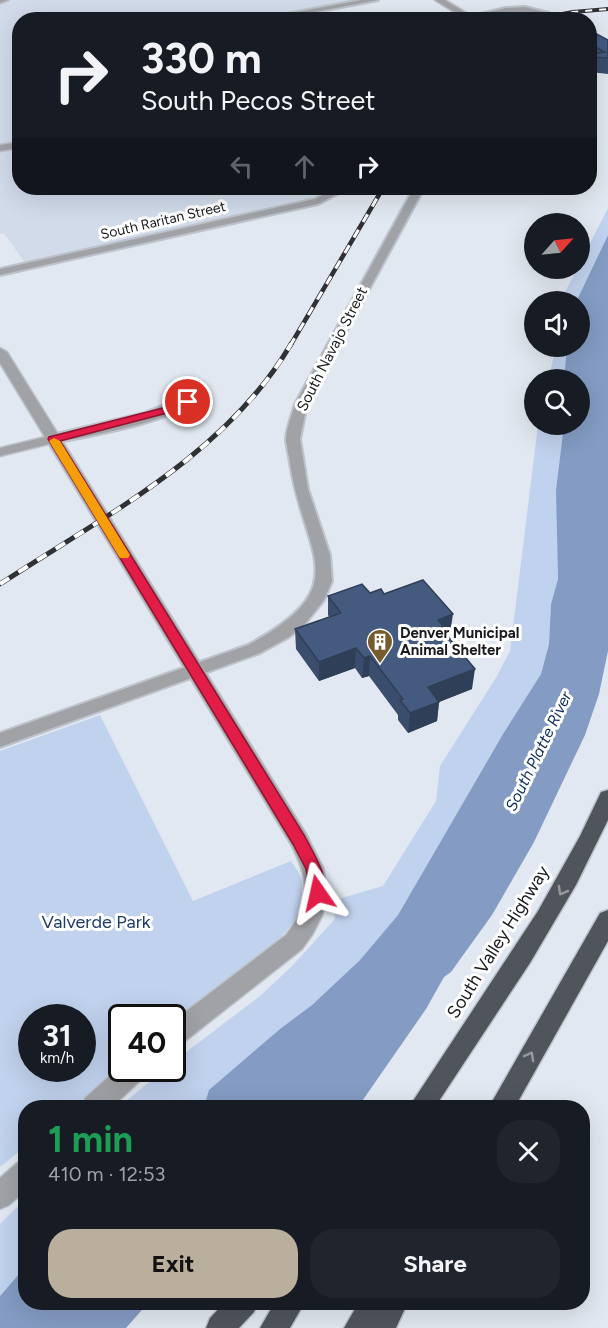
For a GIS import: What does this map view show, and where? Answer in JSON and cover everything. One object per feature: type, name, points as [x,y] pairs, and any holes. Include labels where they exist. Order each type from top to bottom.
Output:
[{"type":"highway","name":"South Valley Highway","points":[[426,1100],[548,916],[578,863],[608,798]]},
{"type":"highway","points":[[505,1100],[608,920]]},
{"type":"highway","points":[[416,1100],[473,1029]]},
{"type":"highway","points":[[220,1328],[237,1310]]},
{"type":"highway","points":[[274,1328],[286,1310]]},
{"type":"highway","points":[[358,1328],[370,1310]]},
{"type":"highway","points":[[381,1328],[390,1310]]},
{"type":"street","points":[[304,12],[374,0]]},
{"type":"street","points":[[439,0],[461,12]]},
{"type":"street","points":[[508,12],[532,8],[541,12]]},
{"type":"street","name":"South Raritan Street","points":[[0,272],[318,201],[325,195]]},
{"type":"street","name":"South Navajo Street","points":[[0,740],[254,650],[283,633],[305,614],[322,588],[324,564],[301,489],[292,439],[301,404],[415,195]]},
{"type":"street","points":[[0,352],[310,860],[317,883],[314,912],[307,927],[294,942],[186,1026]]},
{"type":"street","points":[[0,452],[167,410],[188,402],[198,394]]},
{"type":"street","points":[[101,1100],[120,1082]]},
{"type":"street","points":[[0,1196],[18,1179]]},
{"type":"shaded area","points":[[0,0],[361,0],[289,12],[12,12],[12,142],[0,145]]},
{"type":"shaded area","points":[[12,149],[12,195],[323,195],[25,263],[4,233],[0,234],[0,152]]},
{"type":"green space","points":[[608,208],[608,235],[590,273],[590,243]]},
{"type":"green space","points":[[572,279],[587,279],[582,291],[566,291]]},
{"type":"green space","points":[[554,357],[566,357],[565,369],[551,369]]},
{"type":"green space","points":[[537,435],[563,435],[557,532],[558,579],[551,604],[549,644],[541,674],[503,734],[398,915],[360,960],[312,1005],[280,1029],[210,1090],[206,1100],[127,1100],[149,1082],[186,1082],[186,1052],[260,996],[292,966],[334,920],[338,899],[383,886],[436,801],[440,766],[497,676],[510,651]]},
{"type":"green space","name":"Valverde Park","points":[[100,715],[193,901],[291,861],[302,881],[301,899],[296,917],[276,942],[186,1017],[186,1004],[108,1004],[108,1079],[83,1100],[18,1100],[18,1153],[0,1167],[0,751]]},
{"type":"green space","points":[[18,1206],[18,1275],[0,1296],[0,1224]]},
{"type":"water","name":"South Platte River","points":[[608,235],[608,651],[599,694],[585,735],[534,842],[492,915],[451,972],[444,977],[426,1009],[363,1100],[206,1100],[209,1090],[280,1029],[312,1005],[360,960],[398,915],[503,734],[541,674],[549,644],[551,604],[558,579],[556,490],[563,435],[590,435],[590,369],[565,369],[566,357],[590,357],[590,291],[581,291],[587,279],[590,279],[590,273]]},
{"type":"water","points":[[18,1275],[18,1310],[142,1310],[126,1328],[0,1328],[0,1296]]},
{"type":"building","points":[[597,34],[608,40],[608,58],[597,57],[597,53],[605,52],[597,48]]},
{"type":"building","name":"Denver Municipal Animal Shelter","points":[[423,580],[453,614],[438,620],[443,626],[440,627],[475,669],[428,687],[439,702],[410,713],[400,700],[403,699],[370,656],[364,658],[356,648],[319,662],[295,629],[341,613],[328,596],[362,584],[370,593],[381,589],[384,594]]},
{"type":"railway","points":[[573,12],[608,9]]},
{"type":"railway","points":[[290,346],[379,195]]},
{"type":"railway","points":[[0,584],[121,507],[198,451],[233,419],[264,383],[291,344]]},
{"type":"slow traffic","points":[[54,441],[124,555]]},
{"type":"place","name":"Denver Municipal Animal Shelter","points":[[380,665]]},
{"type":"route","points":[[188,402],[167,410],[53,439],[299,840],[314,868],[318,893]]}]
